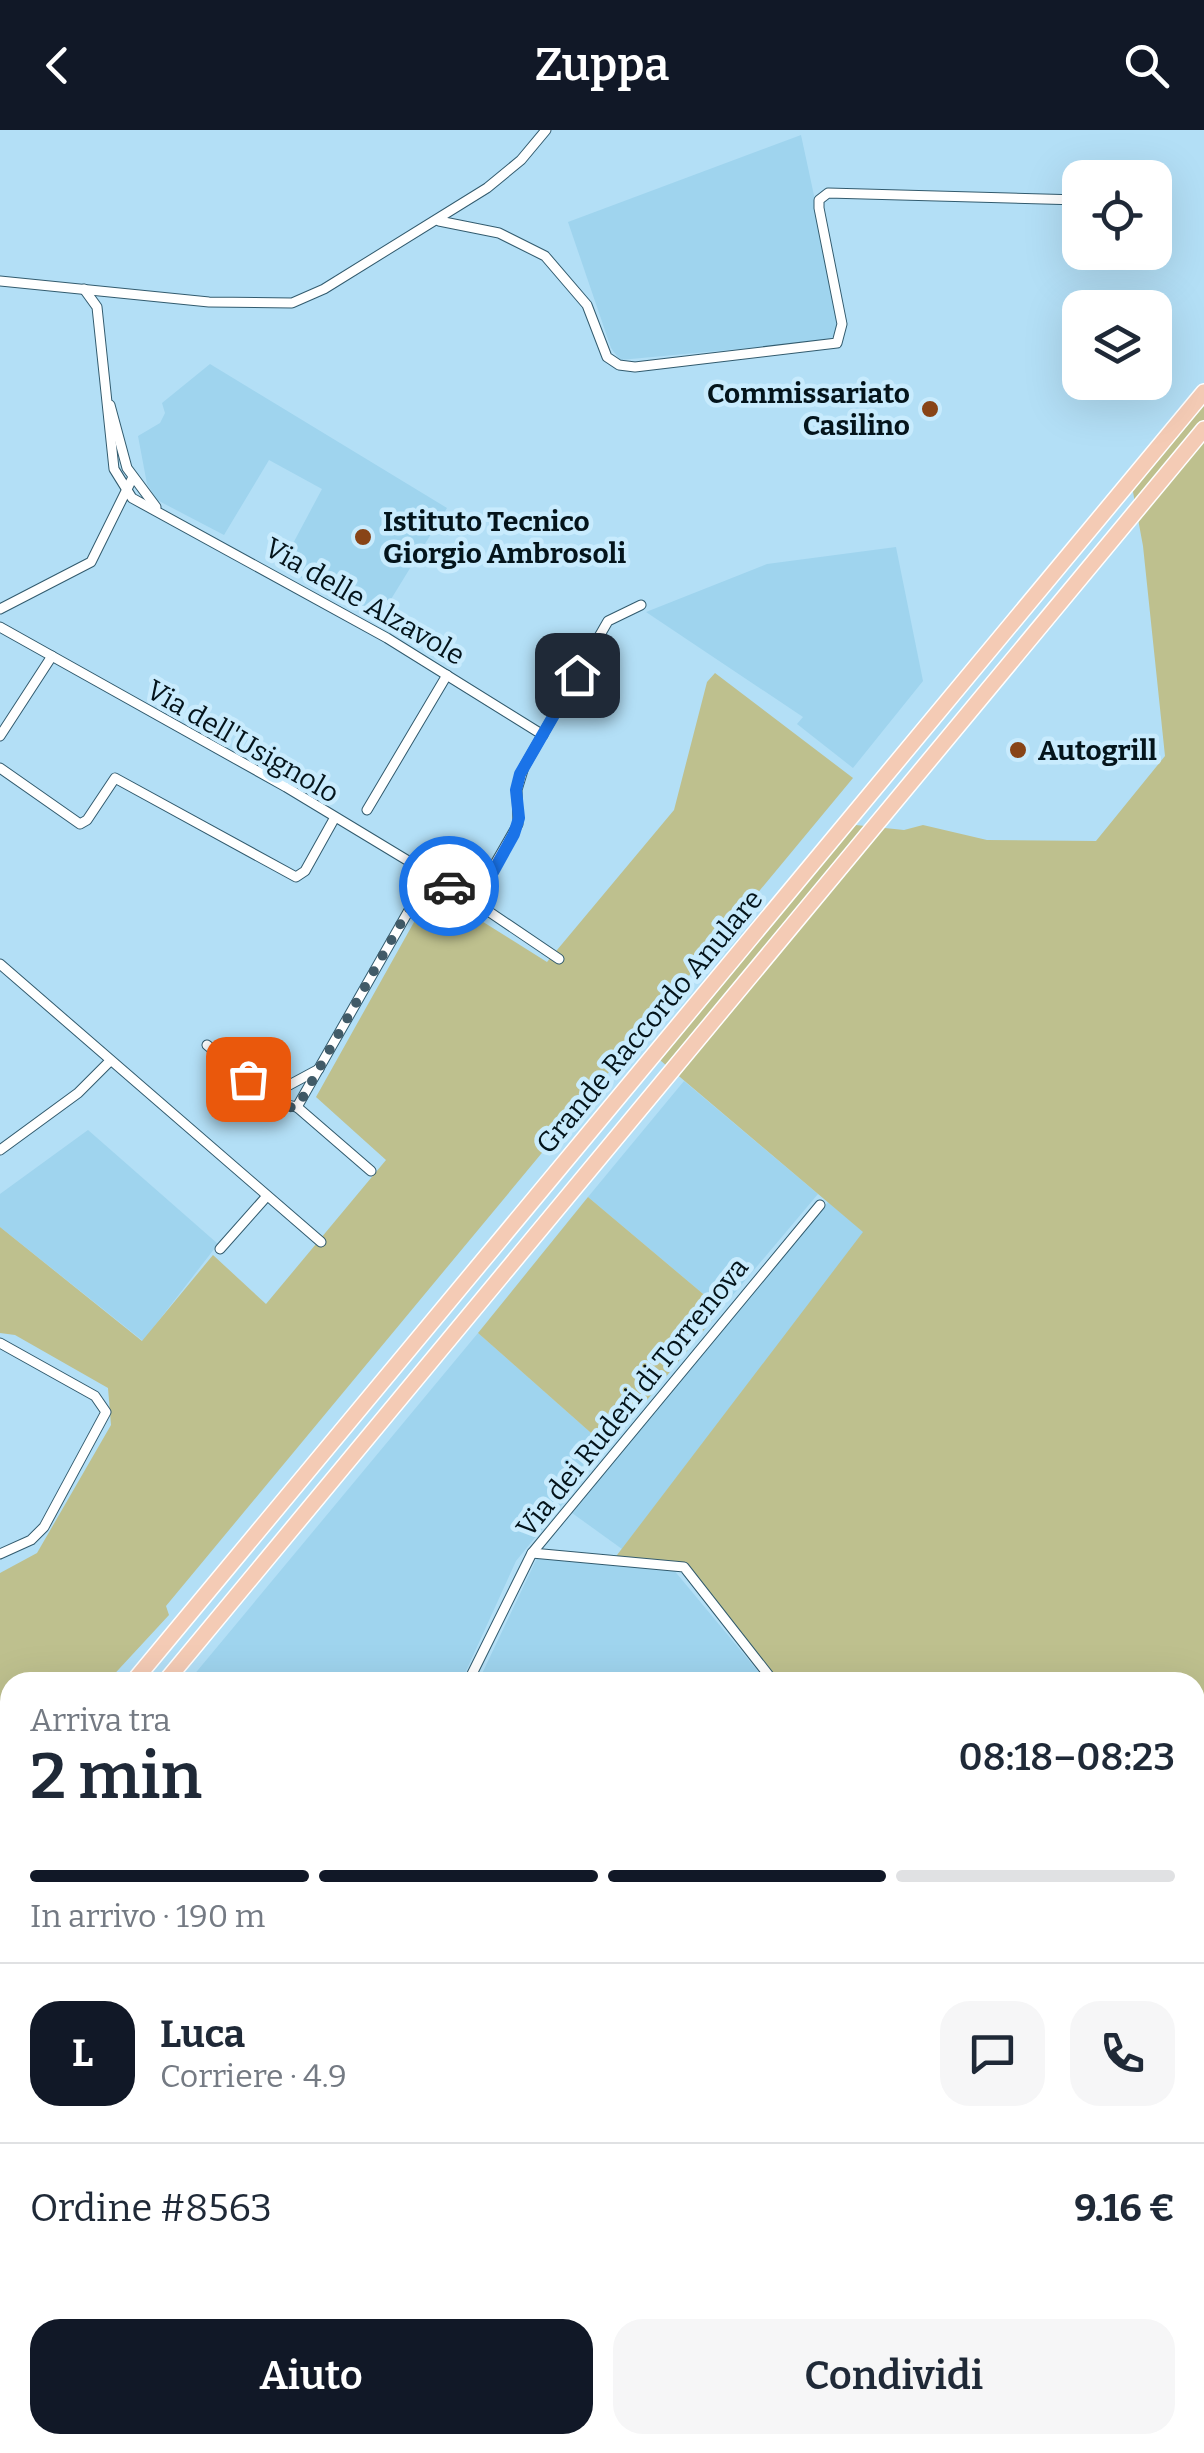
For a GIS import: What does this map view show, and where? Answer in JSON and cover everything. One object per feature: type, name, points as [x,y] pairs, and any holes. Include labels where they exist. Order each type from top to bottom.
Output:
[{"type":"highway","name":"Grande Raccordo Anulare","points":[[142,1672],[1204,392]]},
{"type":"highway","name":"Grande Raccordo Anulare","points":[[172,1672],[1204,429]]},
{"type":"street","points":[[0,281],[209,302],[284,305],[318,292],[439,221],[502,178],[546,130]]},
{"type":"street","points":[[439,221],[499,233],[545,256],[587,305],[606,357],[618,365],[634,367],[837,342],[843,327],[818,208],[828,193],[1062,200]]},
{"type":"street","points":[[84,289],[98,307],[114,469],[125,490]]},
{"type":"street","points":[[108,402],[132,479],[162,512]]},
{"type":"street","points":[[0,609],[91,562],[132,479]]},
{"type":"street","name":"Via delle Alzavole","points":[[125,490],[136,501],[162,512],[447,675],[543,735]]},
{"type":"street","points":[[463,894],[480,890],[506,851],[519,822],[520,774],[608,621],[641,605]]},
{"type":"street","name":"Via dell'Usignolo","points":[[0,626],[286,787],[463,894],[560,959]]},
{"type":"street","points":[[0,736],[52,656]]},
{"type":"street","points":[[368,810],[447,675]]},
{"type":"street","points":[[0,768],[80,824],[86,822],[115,778],[296,876],[305,870],[334,819]]},
{"type":"street","points":[[297,1107],[428,875]]},
{"type":"street","points":[[0,964],[320,1242]]},
{"type":"street","points":[[207,1045],[248,1079],[278,1095],[283,1106],[297,1107],[370,1171]]},
{"type":"street","points":[[0,1150],[78,1093],[110,1061]]},
{"type":"street","points":[[278,1095],[285,1085],[319,1068]]},
{"type":"street","points":[[220,1249],[268,1196]]},
{"type":"street","name":"Via dei Ruderi di Torrenova","points":[[473,1672],[532,1552],[820,1205]]},
{"type":"street","points":[[0,1343],[95,1396],[106,1409],[80,1467],[44,1527],[32,1540],[0,1554]]},
{"type":"street","points":[[532,1552],[684,1567],[766,1672]]},
{"type":"shaded area","points":[[801,135],[843,330],[827,341],[620,360],[611,348],[568,222]]},
{"type":"shaded area","points":[[210,364],[447,508],[377,622],[281,566],[322,489],[269,460],[224,535],[157,500],[147,484],[138,436],[160,423],[165,413],[162,403]]},
{"type":"shaded area","points":[[896,547],[923,681],[853,768],[797,724],[803,717],[646,612],[767,564]]},
{"type":"shaded area","points":[[684,1081],[818,1194],[721,1309],[588,1197]]},
{"type":"shaded area","points":[[88,1130],[218,1244],[143,1341],[0,1227],[0,1194]]},
{"type":"shaded area","points":[[828,1202],[864,1232],[622,1549],[572,1513]]},
{"type":"shaded area","points":[[478,1333],[608,1448],[516,1561],[466,1672],[196,1672]]},
{"type":"shaded area","points":[[537,1558],[673,1569],[759,1672],[483,1672]]},
{"type":"green space","points":[[1204,389],[1204,1672],[767,1672],[684,1567],[614,1559],[863,1232],[654,1055],[846,824],[904,830],[923,825],[987,840],[1096,841],[1165,756],[1143,546],[1131,481]]},
{"type":"green space","points":[[715,673],[853,778],[166,1606],[169,1615],[116,1672],[0,1672],[0,1573],[37,1553],[111,1425],[108,1388],[15,1335],[0,1333],[0,1227],[142,1341],[213,1255],[266,1304],[386,1160],[316,1097],[432,890],[547,962],[674,810],[707,682]]},
{"type":"green space","points":[[588,1197],[721,1309],[608,1448],[478,1333]]},
{"type":"way so far","points":[[248,1079],[278,1095],[286,1108],[298,1106],[428,875],[449,886]]},
{"type":"place","name":"Commissariato Casilino","points":[[930,409]]},
{"type":"place","name":"Istituto Tecnico Giorgio Ambrosoli","points":[[363,537]]},
{"type":"place","name":"Autogrill","points":[[1018,750]]},
{"type":"route","points":[[449,886],[463,894],[480,890],[506,851],[519,822],[516,790],[520,774],[577,675]]}]
